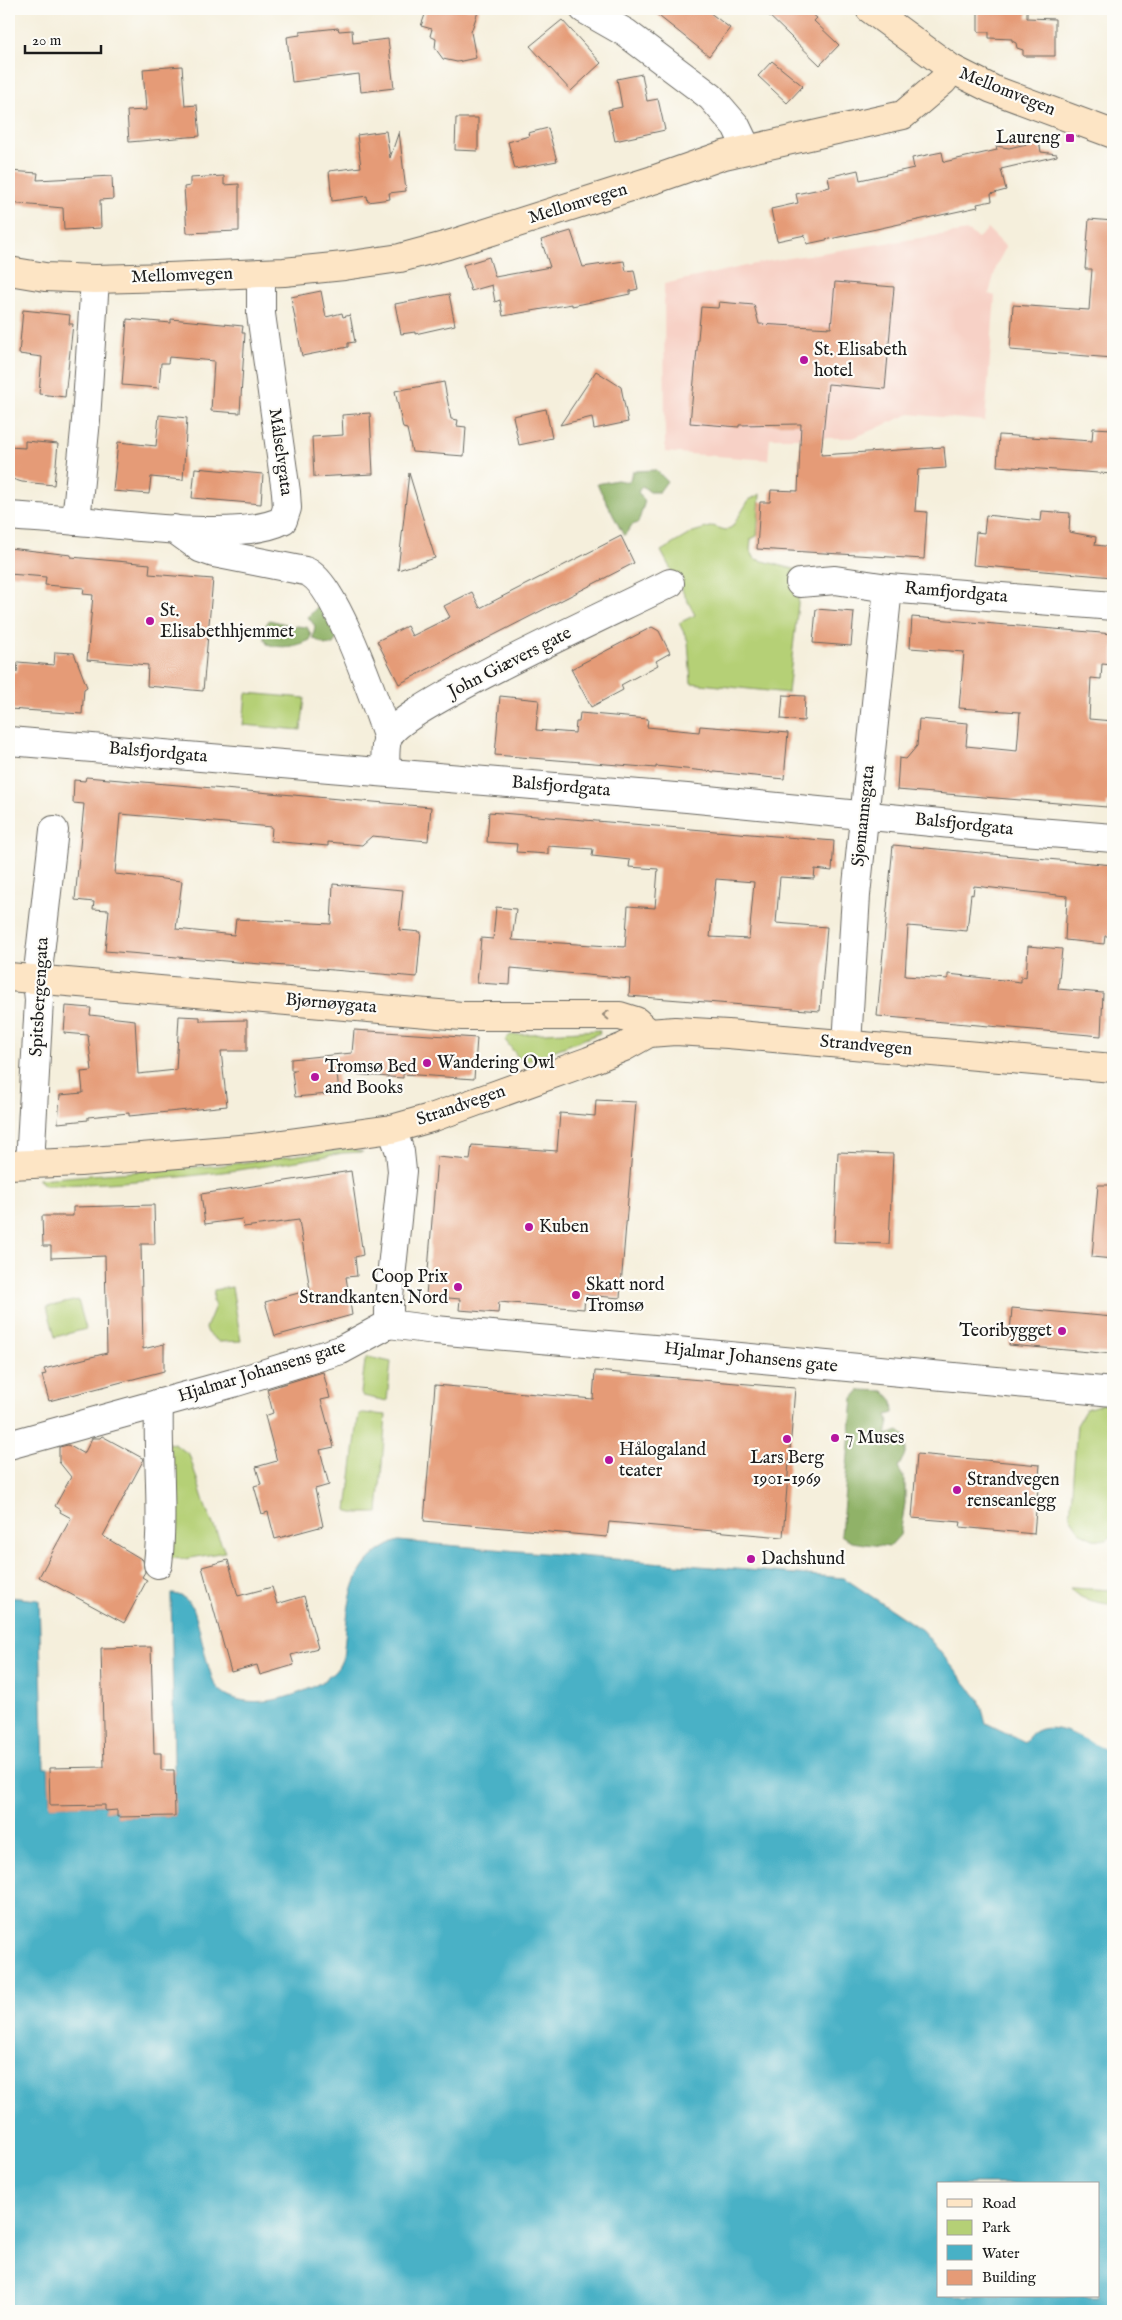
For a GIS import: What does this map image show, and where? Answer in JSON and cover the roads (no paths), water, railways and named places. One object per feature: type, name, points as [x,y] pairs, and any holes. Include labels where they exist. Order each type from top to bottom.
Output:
[{"type":"street","points":[[584,9],[626,33],[711,97],[736,126],[747,149]]},
{"type":"street","points":[[870,9],[952,70]]},
{"type":"street","name":"Mellomvegen","points":[[9,271],[44,277],[95,279],[261,273],[344,266],[416,254],[747,149],[796,140],[903,115],[943,81],[952,70],[992,89],[1113,134]]},
{"type":"street","name":"Målselvgata","points":[[9,516],[174,529],[237,531],[262,528],[283,520],[286,515],[286,492],[262,314],[261,273]]},
{"type":"street","points":[[76,521],[86,420],[95,279]]},
{"type":"street","points":[[174,529],[200,548],[214,553],[305,571],[316,578],[329,593],[343,623],[388,738],[385,771]]},
{"type":"street","name":"Ramfjordgata","points":[[800,583],[835,580],[888,588],[1113,606]]},
{"type":"street","name":"John Giævers gate","points":[[388,738],[407,719],[462,686],[670,583]]},
{"type":"street","name":"Sjømannsgata","points":[[847,1044],[852,947],[888,588]]},
{"type":"street","name":"Balsfjordgata","points":[[9,741],[385,771],[1113,838]]},
{"type":"street","name":"Spitsbergengata","points":[[19,1164],[38,1033],[38,980],[54,830]]},
{"type":"street","name":"Bjørnøygata","points":[[9,977],[462,1016],[620,1016],[636,1021],[649,1033]]},
{"type":"street","name":"Strandvegen","points":[[19,1164],[80,1162],[252,1148],[392,1129],[434,1117],[589,1061],[624,1047],[649,1033],[678,1031],[1113,1068]]},
{"type":"street","points":[[390,1324],[389,1297],[402,1172],[400,1152],[392,1129]]},
{"type":"street","name":"Hjalmar Johansens gate","points":[[9,1445],[341,1350],[390,1324],[435,1330],[677,1350],[1113,1392]]},
{"type":"street","name":"Hjalmar Johansens gate","points":[[158,1564],[161,1529],[159,1402]]},
{"type":"water","points":[[398,1541],[844,1578],[922,1630],[979,1699],[986,1723],[1025,1742],[1033,1733],[1045,1728],[1065,1731],[1113,1753],[1113,2311],[9,2311],[9,1597],[39,1600],[44,1768],[48,1768],[50,1806],[105,1805],[105,1811],[117,1810],[117,1817],[175,1816],[171,1594],[184,1598],[193,1607],[210,1673],[217,1687],[228,1696],[243,1701],[278,1699],[312,1687],[326,1679],[338,1667],[343,1657],[349,1605],[353,1589],[359,1574],[368,1561],[381,1550]]},
{"type":"place","name":"Laureng","points":[[1070,138]]},
{"type":"place","name":"St. Elisabeth hotel","points":[[804,360]]},
{"type":"place","name":"St. Elisabethhjemmet","points":[[150,621]]},
{"type":"place","name":"Wandering Owl","points":[[427,1063]]},
{"type":"place","name":"Tromsø Bed and Books","points":[[315,1077]]},
{"type":"place","name":"Kuben","points":[[529,1227]]},
{"type":"place","name":"Coop Prix Strandkanten. Nord","points":[[458,1287]]},
{"type":"place","name":"Skatt nord Tromsø","points":[[576,1295]]},
{"type":"place","name":"Teoribygget","points":[[1062,1331]]},
{"type":"place","name":"7 Muses","points":[[835,1438]]},
{"type":"place","name":"Lars Berg 1901-1969","points":[[787,1439]]},
{"type":"place","name":"Hålogaland teater","points":[[609,1460]]},
{"type":"place","name":"Strandvegen renseanlegg","points":[[957,1490]]},
{"type":"place","name":"Dachshund","points":[[751,1559]]}]
